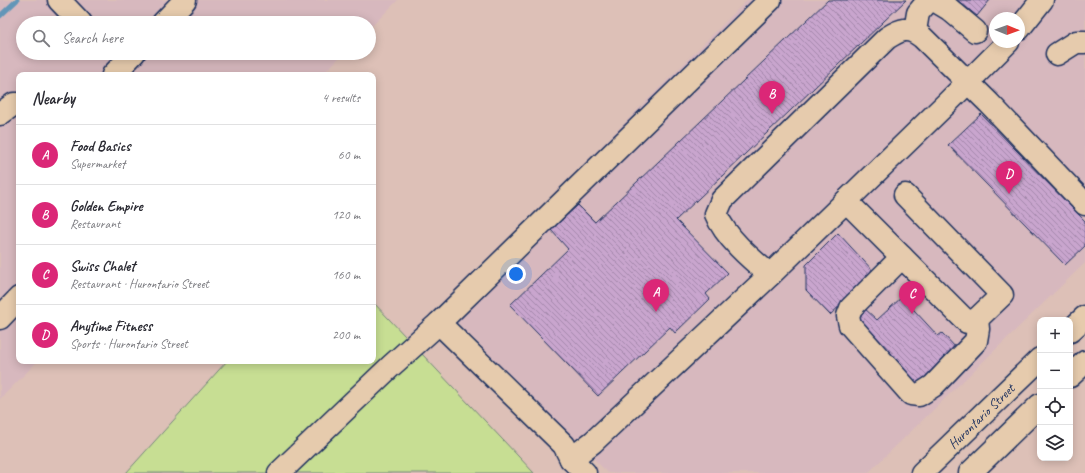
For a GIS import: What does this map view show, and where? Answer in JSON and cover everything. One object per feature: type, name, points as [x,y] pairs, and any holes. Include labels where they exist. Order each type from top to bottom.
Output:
[{"type":"main road","points":[[59,0],[74,16]]},
{"type":"main road","points":[[170,16],[185,0]]},
{"type":"main road","points":[[279,473],[391,366],[439,323],[770,0]]},
{"type":"main road","points":[[915,31],[918,14],[929,0]]},
{"type":"main road","points":[[934,0],[949,9],[975,31]]},
{"type":"main road","points":[[1025,21],[1042,0]]},
{"type":"main road","points":[[770,275],[752,260],[720,224],[716,214],[722,200],[887,38],[901,30],[915,31],[922,37],[968,82],[1085,204]]},
{"type":"main road","points":[[1057,54],[1076,42],[1085,42]]},
{"type":"main road","points":[[439,323],[564,445],[578,466],[593,442],[770,275],[1002,48]]},
{"type":"main road","points":[[0,114],[16,104]]},
{"type":"main road","points":[[846,201],[967,322],[977,319],[1002,294],[906,195]]},
{"type":"main road","points":[[902,257],[851,308],[848,316],[850,325],[911,394],[919,395],[933,386],[976,341],[978,329],[977,319]]},
{"type":"main road","points":[[0,318],[16,301]]},
{"type":"main road","points":[[1073,328],[1085,316]]},
{"type":"main road","points":[[1073,373],[1085,362]]},
{"type":"main road","name":"Hurontario Street","points":[[922,473],[1037,363]]},
{"type":"main road","points":[[970,473],[1037,408]]},
{"type":"shaded area","points":[[0,0],[398,0],[376,22],[376,16],[16,16],[16,60],[337,60],[325,72],[16,72],[16,364],[35,364],[0,399]]},
{"type":"shaded area","points":[[747,0],[1085,0],[1085,263],[868,473],[608,473],[442,307]]},
{"type":"green space","points":[[376,305],[534,473],[126,473],[224,364],[376,364]]},
{"type":"building","points":[[828,0],[906,0],[676,220],[728,273],[706,294],[710,299],[675,333],[670,327],[598,396],[510,305],[568,249],[551,230],[578,205],[595,222]]},
{"type":"building","points":[[957,0],[990,0],[977,16]]},
{"type":"building","points":[[981,114],[1085,221],[1085,246],[1065,265],[948,145]]},
{"type":"building","points":[[838,233],[875,273],[830,315],[806,290],[806,265]]},
{"type":"building","points":[[902,297],[938,336],[942,333],[958,350],[918,387],[866,332],[869,329],[856,314],[863,307],[877,320]]},
{"type":"waterway","points":[[0,16],[17,0]]},
{"type":"place","name":"Golden Empire","points":[[772,114]]},
{"type":"place","name":"Anytime Fitness","points":[[1009,194]]},
{"type":"place","name":"Food Basics","points":[[656,312]]},
{"type":"place","name":"Swiss Chalet","points":[[912,314]]}]
